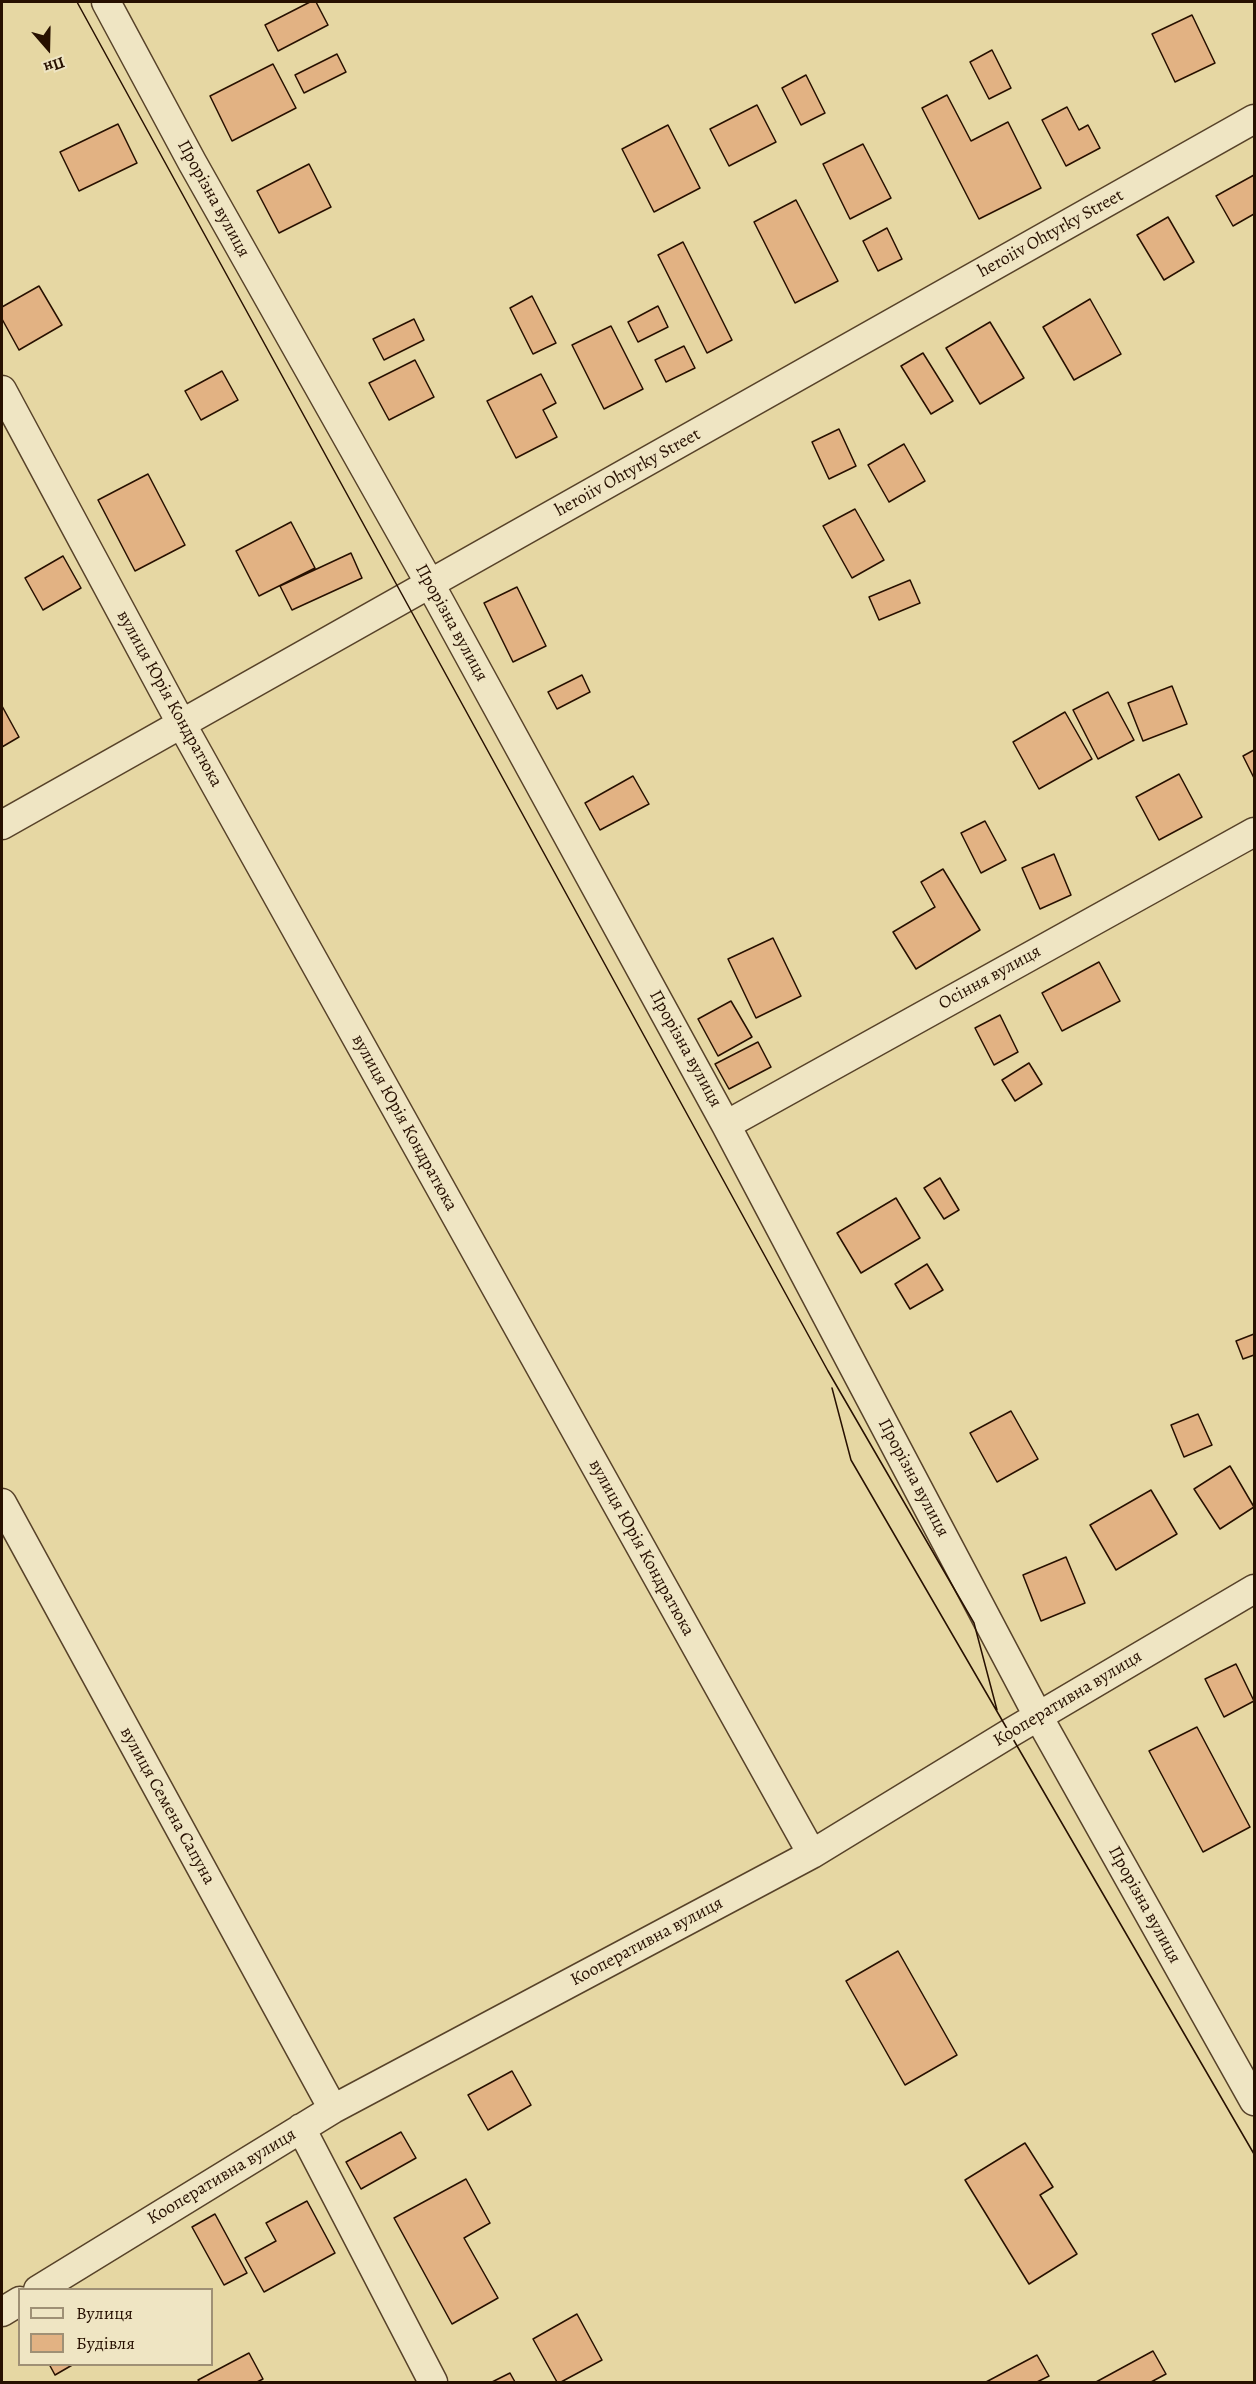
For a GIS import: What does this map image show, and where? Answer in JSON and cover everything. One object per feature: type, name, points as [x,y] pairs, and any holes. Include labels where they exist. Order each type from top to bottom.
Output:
[{"type":"street","name":"Прорізна вулиця","points":[[106,2],[192,162],[430,584],[726,1125],[1038,1716],[1254,2101]]},
{"type":"street","name":"heroiiv Ohtyrky Street","points":[[2,825],[1254,119]]},
{"type":"street","name":"вулиця Юрія Кондратюка","points":[[2,390],[181,723],[812,1854]]},
{"type":"street","name":"Осіння вулиця","points":[[726,1125],[1254,832]]},
{"type":"street","name":"вулиця Семена Сапуна","points":[[2,1503],[333,2109]]},
{"type":"street","name":"Кооперативна вулиця","points":[[40,2288],[333,2109],[812,1854],[1038,1716],[1254,1589]]},
{"type":"street","points":[[301,2128],[433,2382]]},
{"type":"street","points":[[2,2312],[18,2302]]},
{"type":"building","points":[[310,2],[316,2],[328,25],[278,51],[265,25]]},
{"type":"building","points":[[1192,15],[1215,63],[1175,82],[1152,34]]},
{"type":"building","points":[[992,50],[1011,88],[989,99],[970,62]]},
{"type":"building","points":[[337,54],[346,72],[304,93],[295,75]]},
{"type":"building","points":[[273,64],[296,108],[232,141],[210,96]]},
{"type":"building","points":[[806,75],[825,113],[801,125],[782,88]]},
{"type":"building","points":[[947,95],[971,141],[1008,122],[1041,188],[979,219],[922,108]]},
{"type":"building","points":[[757,105],[776,142],[729,166],[710,129]]},
{"type":"building","points":[[1067,107],[1079,130],[1088,125],[1100,148],[1066,166],[1042,120]]},
{"type":"building","points":[[118,124],[137,163],[79,191],[60,152]]},
{"type":"building","points":[[668,125],[700,188],[654,212],[622,149]]},
{"type":"building","points":[[863,144],[891,198],[850,219],[823,164]]},
{"type":"building","points":[[309,164],[331,207],[279,233],[257,191]]},
{"type":"building","points":[[1254,175],[1254,214],[1233,226],[1216,196]]},
{"type":"building","points":[[796,200],[838,281],[795,303],[754,222]]},
{"type":"building","points":[[1168,217],[1194,262],[1164,280],[1137,235]]},
{"type":"building","points":[[887,228],[902,259],[878,271],[863,241]]},
{"type":"building","points":[[683,242],[732,340],[707,353],[658,255]]},
{"type":"building","points":[[39,286],[62,325],[19,350],[2,319],[2,307]]},
{"type":"building","points":[[532,296],[556,343],[533,354],[510,308]]},
{"type":"building","points":[[1090,299],[1121,354],[1074,380],[1043,327]]},
{"type":"building","points":[[658,306],[668,327],[638,342],[628,322]]},
{"type":"building","points":[[414,319],[424,340],[384,360],[373,339]]},
{"type":"building","points":[[990,322],[1024,378],[980,404],[946,348]]},
{"type":"building","points":[[611,326],[643,389],[604,409],[572,345]]},
{"type":"building","points":[[684,346],[695,368],[666,382],[655,360]]},
{"type":"building","points":[[923,353],[953,401],[931,414],[901,366]]},
{"type":"building","points":[[415,360],[434,397],[389,420],[369,383]]},
{"type":"building","points":[[222,371],[238,400],[201,420],[185,391]]},
{"type":"building","points":[[541,374],[556,403],[543,410],[557,437],[516,458],[487,401]]},
{"type":"building","points":[[839,429],[856,466],[829,479],[812,442]]},
{"type":"building","points":[[904,444],[925,481],[889,502],[868,465]]},
{"type":"building","points":[[148,474],[185,545],[135,571],[98,500]]},
{"type":"building","points":[[855,509],[884,560],[852,578],[823,526]]},
{"type":"building","points":[[291,522],[315,568],[259,596],[236,551]]},
{"type":"building","points":[[351,553],[362,578],[292,610],[280,586]]},
{"type":"building","points":[[63,556],[81,588],[43,610],[25,578]]},
{"type":"building","points":[[910,580],[920,603],[879,620],[869,597]]},
{"type":"building","points":[[517,587],[546,646],[513,662],[484,603]]},
{"type":"building","points":[[582,675],[590,692],[557,709],[548,692]]},
{"type":"building","points":[[1172,686],[1187,724],[1143,741],[1128,703]]},
{"type":"building","points":[[1108,692],[1134,740],[1098,759],[1073,710]]},
{"type":"building","points":[[2,706],[19,737],[2,747]]},
{"type":"building","points":[[1065,712],[1092,759],[1039,789],[1013,742]]},
{"type":"building","points":[[1254,750],[1254,778],[1243,756]]},
{"type":"building","points":[[1179,774],[1202,817],[1159,840],[1136,797]]},
{"type":"building","points":[[633,776],[649,804],[600,830],[585,803]]},
{"type":"building","points":[[985,821],[1006,860],[981,873],[961,833]]},
{"type":"building","points":[[1054,854],[1071,895],[1040,909],[1022,868]]},
{"type":"building","points":[[943,869],[980,930],[916,969],[893,932],[935,907],[921,882]]},
{"type":"building","points":[[773,938],[801,996],[756,1018],[728,959]]},
{"type":"building","points":[[1099,962],[1120,1001],[1062,1031],[1042,993]]},
{"type":"building","points":[[731,1001],[752,1037],[718,1056],[698,1019]]},
{"type":"building","points":[[1000,1015],[1018,1052],[994,1065],[975,1028]]},
{"type":"building","points":[[758,1042],[771,1067],[729,1089],[715,1064]]},
{"type":"building","points":[[1029,1063],[1042,1084],[1015,1101],[1002,1080]]},
{"type":"building","points":[[940,1178],[959,1210],[944,1219],[924,1188]]},
{"type":"building","points":[[896,1198],[920,1238],[861,1273],[837,1233]]},
{"type":"building","points":[[927,1264],[943,1290],[910,1309],[895,1284]]},
{"type":"building","points":[[1254,1334],[1254,1355],[1243,1359],[1236,1341]]},
{"type":"building","points":[[1011,1411],[1038,1459],[997,1482],[970,1433]]},
{"type":"building","points":[[1198,1414],[1212,1445],[1184,1457],[1171,1425]]},
{"type":"building","points":[[1230,1466],[1254,1507],[1220,1529],[1194,1489]]},
{"type":"building","points":[[1151,1490],[1177,1534],[1116,1570],[1090,1525]]},
{"type":"building","points":[[1066,1557],[1085,1603],[1041,1621],[1023,1575]]},
{"type":"building","points":[[1236,1664],[1254,1701],[1224,1717],[1205,1679]]},
{"type":"building","points":[[1197,1727],[1250,1827],[1203,1852],[1149,1751]]},
{"type":"building","points":[[898,1951],[957,2055],[905,2085],[846,1981]]},
{"type":"building","points":[[512,2071],[531,2105],[488,2130],[468,2095]]},
{"type":"building","points":[[401,2132],[416,2158],[361,2189],[346,2162]]},
{"type":"building","points":[[1025,2143],[1053,2187],[1040,2195],[1077,2254],[1029,2284],[965,2180]]},
{"type":"building","points":[[466,2179],[490,2223],[464,2238],[498,2298],[452,2324],[394,2218]]},
{"type":"building","points":[[307,2201],[335,2253],[264,2292],[245,2258],[276,2241],[266,2223]]},
{"type":"building","points":[[215,2214],[247,2273],[224,2285],[192,2227]]},
{"type":"building","points":[[577,2314],[602,2360],[557,2382],[533,2339]]},
{"type":"building","points":[[1153,2351],[1166,2374],[1151,2382],[1096,2382]]},
{"type":"building","points":[[249,2353],[263,2379],[257,2382],[200,2382],[198,2380]]},
{"type":"building","points":[[1037,2355],[1049,2376],[1037,2382],[986,2382]]},
{"type":"building","points":[[50,2366],[71,2366],[55,2375]]},
{"type":"building","points":[[510,2373],[515,2382],[492,2382]]},
{"type":"tram line","points":[[77,2],[828,1371],[974,1623],[997,1710]]},
{"type":"tram line","points":[[832,1388],[851,1460],[1254,2154]]}]
